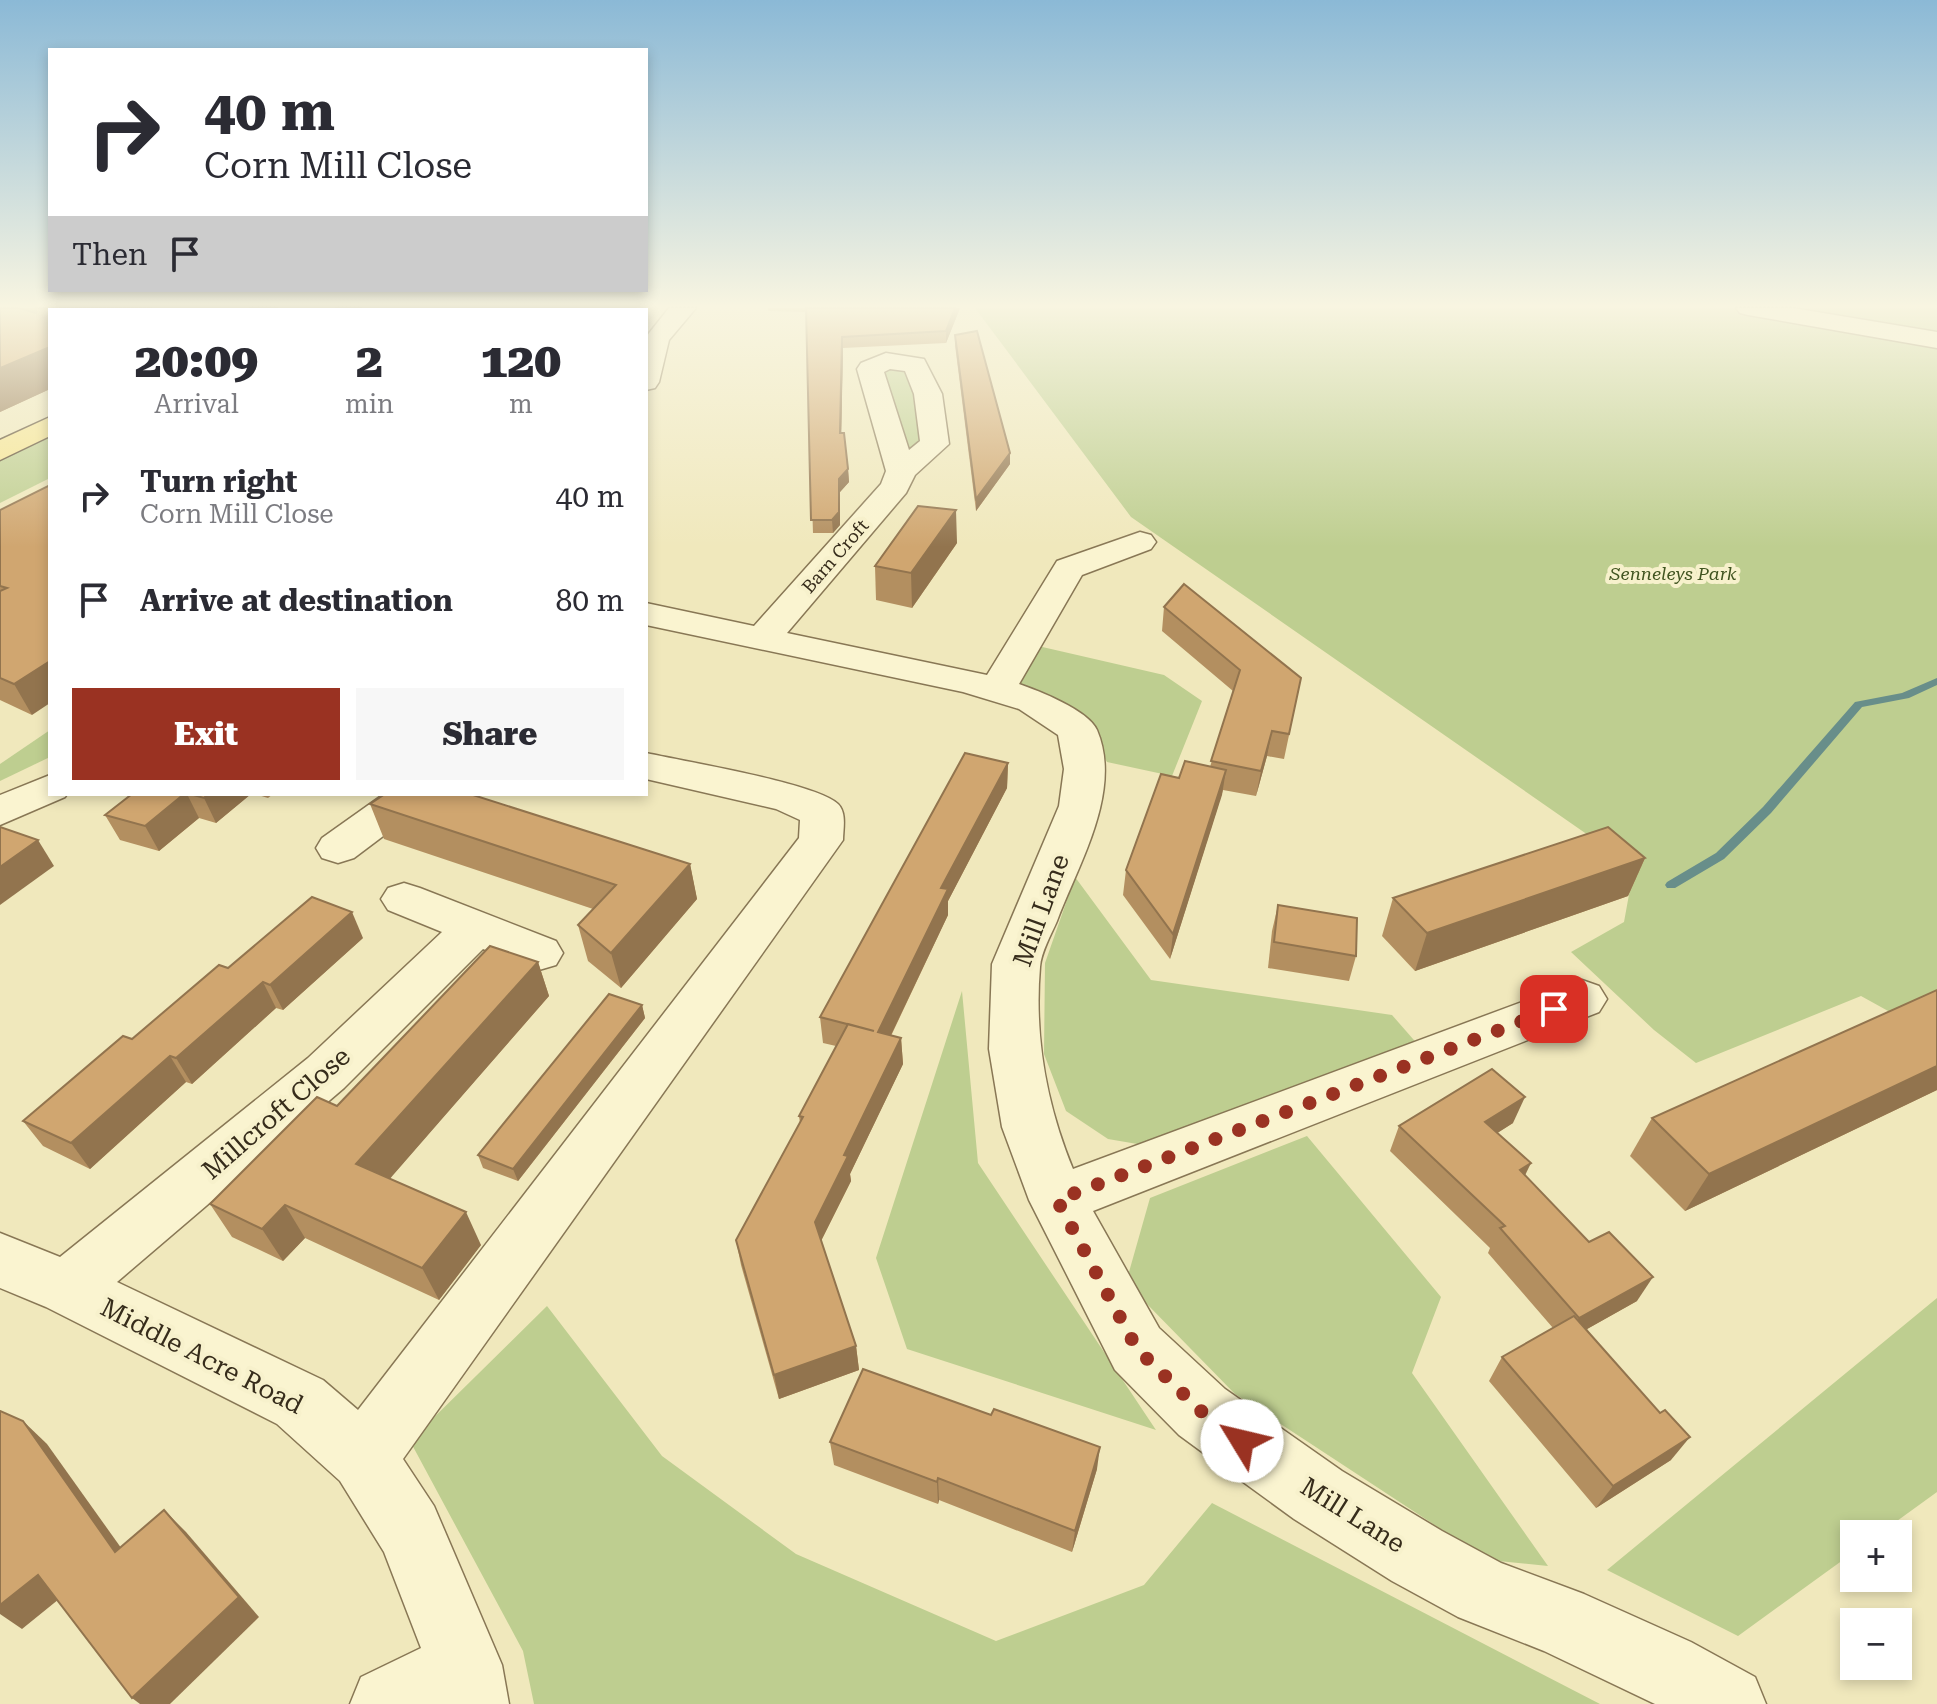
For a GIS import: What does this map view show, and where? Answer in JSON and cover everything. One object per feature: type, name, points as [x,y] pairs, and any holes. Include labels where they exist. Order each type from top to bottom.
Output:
[{"type":"main road","points":[[0,451],[48,426]]},
{"type":"street","name":"Barn Croft","points":[[764,637],[895,487],[901,471]]},
{"type":"street","points":[[997,690],[1069,568],[1140,542]]},
{"type":"street","name":"Mill Lane","points":[[648,614],[764,637],[997,690],[1033,701],[1077,730],[1084,769],[1080,806],[1016,964],[1015,1049],[1029,1127],[1057,1200],[1137,1349],[1202,1412],[1318,1495],[1417,1556],[1483,1592],[1558,1620],[1665,1668],[1728,1704]]},
{"type":"street","points":[[363,1458],[821,840],[822,813],[789,798],[648,766]]},
{"type":"street","points":[[0,811],[48,789]]},
{"type":"street","points":[[338,848],[409,796]]},
{"type":"street","points":[[404,899],[539,953]]},
{"type":"street","name":"Millcroft Close","points":[[67,1288],[326,1073],[476,928]]},
{"type":"street","points":[[1057,1200],[1582,999]]},
{"type":"street","name":"Middle Acre Road","points":[[0,1260],[67,1288],[300,1402],[363,1458],[410,1530],[468,1684]]},
{"type":"street","points":[[388,1704],[468,1684]]},
{"type":"green space","points":[[881,388],[918,388],[928,443],[902,465]]},
{"type":"green space","name":"Senneleys Park","points":[[1034,388],[1937,388],[1937,1038],[1861,996],[1696,1063],[1654,1030],[1571,952],[1624,922],[1634,867],[1131,517]]},
{"type":"green space","points":[[48,431],[48,479],[0,503],[0,455]]},
{"type":"green space","points":[[1025,643],[1164,675],[1202,701],[1172,776],[1107,762],[1099,749],[1012,686]]},
{"type":"green space","points":[[48,731],[48,758],[0,781],[0,764]]},
{"type":"green space","points":[[1075,877],[1151,980],[1392,1015],[1420,1047],[1149,1146],[1108,1139],[1066,1111],[1044,1054],[1045,963]]},
{"type":"green space","points":[[962,991],[978,1163],[1156,1430],[907,1349],[876,1258]]},
{"type":"green space","points":[[1307,1136],[1441,1297],[1412,1373],[1548,1566],[1488,1560],[1235,1394],[1144,1301],[1129,1272],[1150,1198]]},
{"type":"green space","points":[[1937,1298],[1937,1492],[1898,1520],[1840,1520],[1840,1562],[1738,1636],[1607,1570]]},
{"type":"green space","points":[[547,1306],[662,1456],[796,1554],[996,1641],[1144,1585],[1212,1503],[1600,1704],[534,1704],[523,1651],[410,1441]]},
{"type":"building","points":[[808,388],[841,388],[840,433],[844,433],[848,469],[839,479],[839,512],[832,520],[811,520]]},
{"type":"building","points":[[962,388],[992,388],[1010,453],[976,499]]},
{"type":"building","points":[[48,486],[48,662],[14,684],[0,678],[0,591],[7,588],[0,586],[0,510]]},
{"type":"building","points":[[918,506],[956,510],[911,573],[875,566]]},
{"type":"building","points":[[1184,584],[1301,678],[1289,734],[1272,731],[1261,771],[1211,761],[1240,670],[1164,607]]},
{"type":"building","points":[[965,753],[1008,763],[941,888],[948,889],[878,1032],[901,1038],[815,1222],[856,1346],[774,1375],[736,1240],[803,1117],[799,1116],[848,1024],[820,1017]]},
{"type":"building","points":[[1185,761],[1226,770],[1173,934],[1126,870],[1161,774],[1179,778]]},
{"type":"building","points":[[129,796],[182,796],[145,826],[105,815]]},
{"type":"building","points":[[382,796],[476,796],[690,864],[611,953],[578,925],[616,885],[370,804]]},
{"type":"building","points":[[0,827],[38,840],[0,867]]},
{"type":"building","points":[[1608,827],[1645,858],[1427,933],[1393,898]]},
{"type":"building","points":[[312,897],[352,912],[270,985],[263,982],[176,1058],[170,1056],[71,1143],[23,1121],[123,1036],[132,1039],[219,965],[228,968]]},
{"type":"building","points":[[1278,905],[1357,918],[1356,956],[1274,942]]},
{"type":"building","points":[[490,946],[538,962],[356,1164],[466,1212],[422,1268],[285,1205],[262,1229],[210,1204],[317,1097],[337,1106]]},
{"type":"building","points":[[1937,990],[1937,1066],[1709,1174],[1652,1118]]},
{"type":"building","points":[[609,994],[642,1005],[513,1169],[478,1155]]},
{"type":"building","points":[[1492,1069],[1525,1097],[1485,1122],[1531,1163],[1520,1170],[1589,1242],[1609,1232],[1653,1277],[1579,1318],[1500,1228],[1505,1226],[1399,1126]]},
{"type":"building","points":[[1574,1316],[1660,1413],[1665,1410],[1690,1437],[1613,1486],[1502,1357]]},
{"type":"building","points":[[863,1369],[991,1415],[994,1409],[1100,1447],[1075,1531],[938,1478],[937,1482],[830,1442]]},
{"type":"building","points":[[0,1411],[23,1421],[115,1552],[164,1510],[239,1597],[132,1698],[38,1575],[0,1605]]},
{"type":"waterway","points":[[1671,885],[1720,856],[1767,810],[1859,704],[1905,696],[1937,681]]},
{"type":"route","points":[[1242,1441],[1202,1412],[1137,1349],[1057,1200],[1554,1009]]}]
